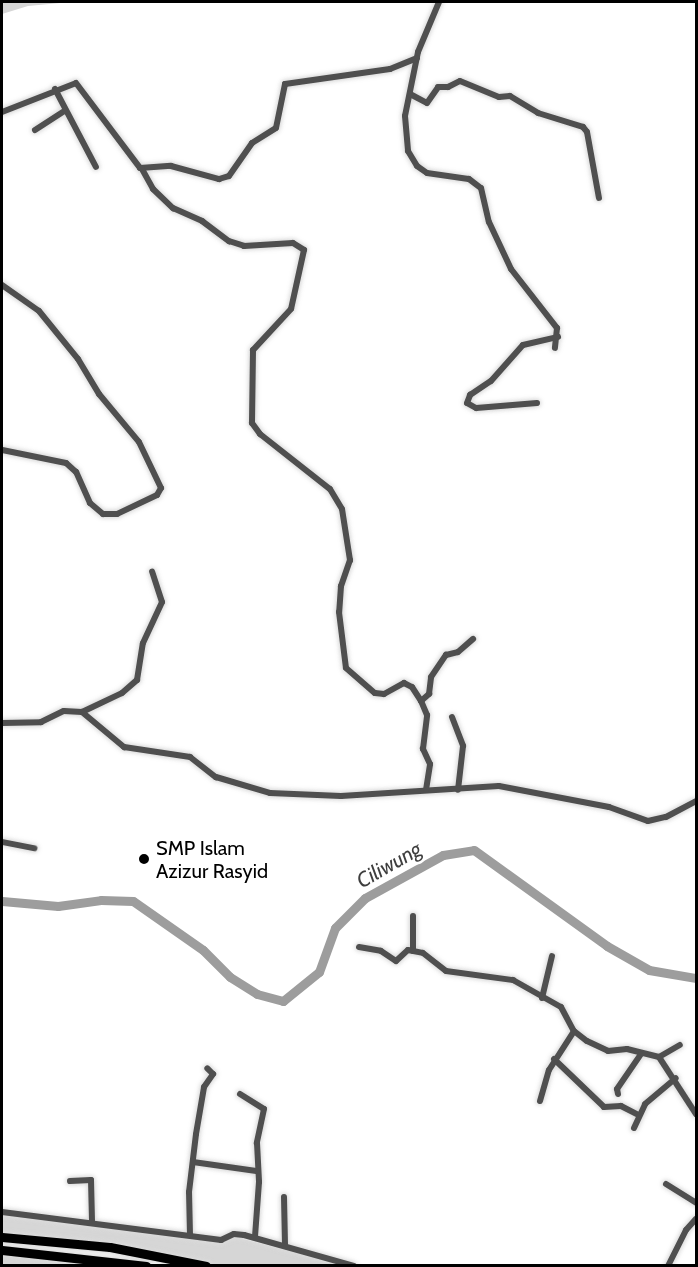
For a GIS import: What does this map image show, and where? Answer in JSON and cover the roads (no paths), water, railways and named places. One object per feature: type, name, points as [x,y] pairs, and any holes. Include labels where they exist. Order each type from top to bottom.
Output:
[{"type":"highway","points":[[2,1237],[112,1248],[206,1266]]},
{"type":"highway","points":[[2,1250],[146,1266]]},
{"type":"street","points":[[439,2],[417,58],[410,94],[405,128],[411,158],[430,175],[469,179],[478,185],[491,225],[511,268],[553,321],[558,337],[555,348]]},
{"type":"street","points":[[142,169],[171,166],[208,179],[225,178],[249,146],[276,128],[285,84],[390,69],[417,58]]},
{"type":"street","points":[[410,94],[428,103],[438,87],[460,81],[499,97],[510,96],[538,113],[583,127],[599,198]]},
{"type":"street","points":[[2,112],[67,83],[81,86],[128,155],[142,169],[153,189],[173,208],[204,222],[229,241],[249,246],[290,243],[304,250],[291,309],[253,350],[252,420],[260,434],[330,489],[342,509],[350,560],[341,586],[339,612],[346,668],[375,693],[384,694],[407,684],[422,701],[427,716],[423,749],[430,765],[426,790]]},
{"type":"street","points":[[55,89],[64,111],[96,166]]},
{"type":"street","points":[[35,130],[64,111]]},
{"type":"street","points":[[2,285],[34,307],[78,359],[99,394],[139,442],[162,488],[157,495],[117,514],[103,514],[90,503],[76,472],[66,463],[2,450]]},
{"type":"street","points":[[537,403],[476,408],[467,403],[470,395],[491,381],[523,345],[558,337]]},
{"type":"street","points":[[2,723],[41,722],[64,711],[82,712],[122,693],[137,680],[143,643],[162,602],[152,572]]},
{"type":"street","points":[[422,701],[429,694],[431,677],[446,655],[459,651],[473,639]]},
{"type":"street","points":[[82,712],[124,747],[190,757],[216,777],[266,793],[323,797],[506,787],[609,807],[648,821],[666,817],[696,801]]},
{"type":"street","points":[[452,717],[463,746],[458,790]]},
{"type":"street","points":[[2,842],[34,848]]},
{"type":"street","points":[[413,916],[413,951]]},
{"type":"street","points":[[358,947],[381,951],[396,962],[407,951],[413,951],[432,956],[446,971],[506,977],[563,1009],[574,1031],[606,1050],[627,1049],[659,1057],[680,1045]]},
{"type":"street","points":[[542,998],[552,956]]},
{"type":"street","points":[[540,1101],[554,1059],[574,1031]]},
{"type":"street","points":[[618,1094],[616,1090],[641,1054]]},
{"type":"street","points":[[659,1057],[676,1078],[696,1113]]},
{"type":"street","points":[[554,1059],[604,1107],[621,1106],[639,1115]]},
{"type":"street","points":[[190,1235],[193,1162],[203,1090],[213,1074],[207,1068]]},
{"type":"street","points":[[634,1128],[639,1115],[652,1097],[676,1078]]},
{"type":"street","points":[[240,1094],[264,1107],[256,1171],[260,1182],[255,1237]]},
{"type":"street","points":[[193,1162],[256,1171]]},
{"type":"street","points":[[70,1180],[91,1180],[92,1221]]},
{"type":"street","points":[[666,1184],[696,1203]]},
{"type":"street","points":[[284,1197],[285,1244]]},
{"type":"street","points":[[2,1212],[92,1221],[224,1240],[234,1233],[285,1244],[354,1266]]},
{"type":"street","points":[[668,1266],[686,1230],[696,1219]]},
{"type":"waterway","name":"Ciliwung","points":[[2,901],[58,906],[101,900],[133,901],[203,950],[230,977],[257,994],[283,1001],[319,972],[335,928],[365,898],[443,855],[474,850],[607,946],[649,970],[696,978]]},
{"type":"place","name":"SMP Islam Azizur Rasyid","points":[[144,859]]}]
